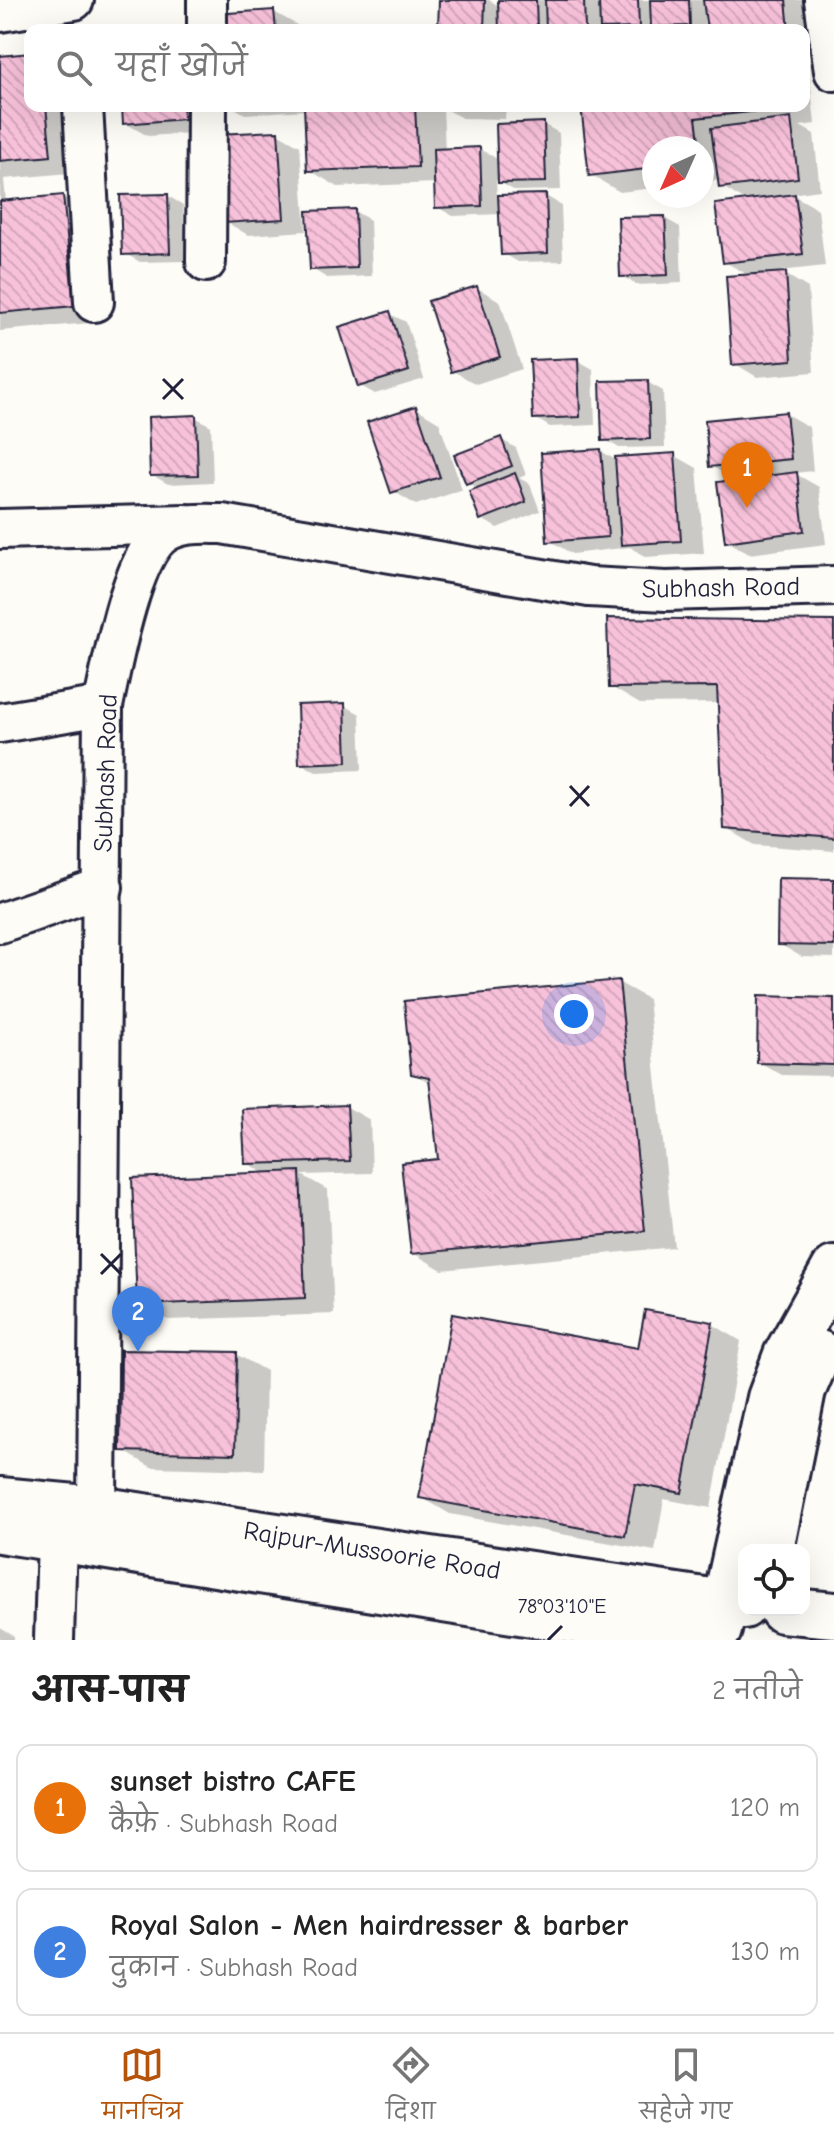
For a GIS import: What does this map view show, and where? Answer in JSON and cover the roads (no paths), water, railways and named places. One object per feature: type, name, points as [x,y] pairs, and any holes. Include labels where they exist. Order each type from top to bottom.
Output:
[{"type":"main road","points":[[755,1640],[737,1615],[770,1398],[786,1355],[834,1269]]},
{"type":"main road","points":[[772,1544],[803,1390],[834,1323]]},
{"type":"main road","name":"Rajpur-Mussoorie Road","points":[[0,1500],[97,1509],[737,1615]]},
{"type":"main road","name":"Rajpur-Mussoorie Road","points":[[0,1530],[697,1640]]},
{"type":"main road","points":[[810,1613],[834,1615]]},
{"type":"street","points":[[0,12],[76,0],[78,24]]},
{"type":"street","points":[[207,0],[207,24]]},
{"type":"street","points":[[824,0],[834,71]]},
{"type":"street","points":[[83,112],[94,302]]},
{"type":"street","points":[[206,262],[207,112]]},
{"type":"street","points":[[0,529],[198,524]]},
{"type":"street","name":"Subhash Road","points":[[97,1509],[103,706],[125,611],[146,555],[166,532],[198,524],[222,524],[589,587],[666,591],[834,586]]},
{"type":"street","points":[[0,723],[103,706]]},
{"type":"street","points":[[0,923],[103,887]]},
{"type":"street","points":[[54,1640],[57,1537]]},
{"type":"place","name":"sunset bistro CAFE","points":[[747,508]]},
{"type":"place","name":"Royal Salon - Men hairdresser & barber","points":[[138,1352]]}]
